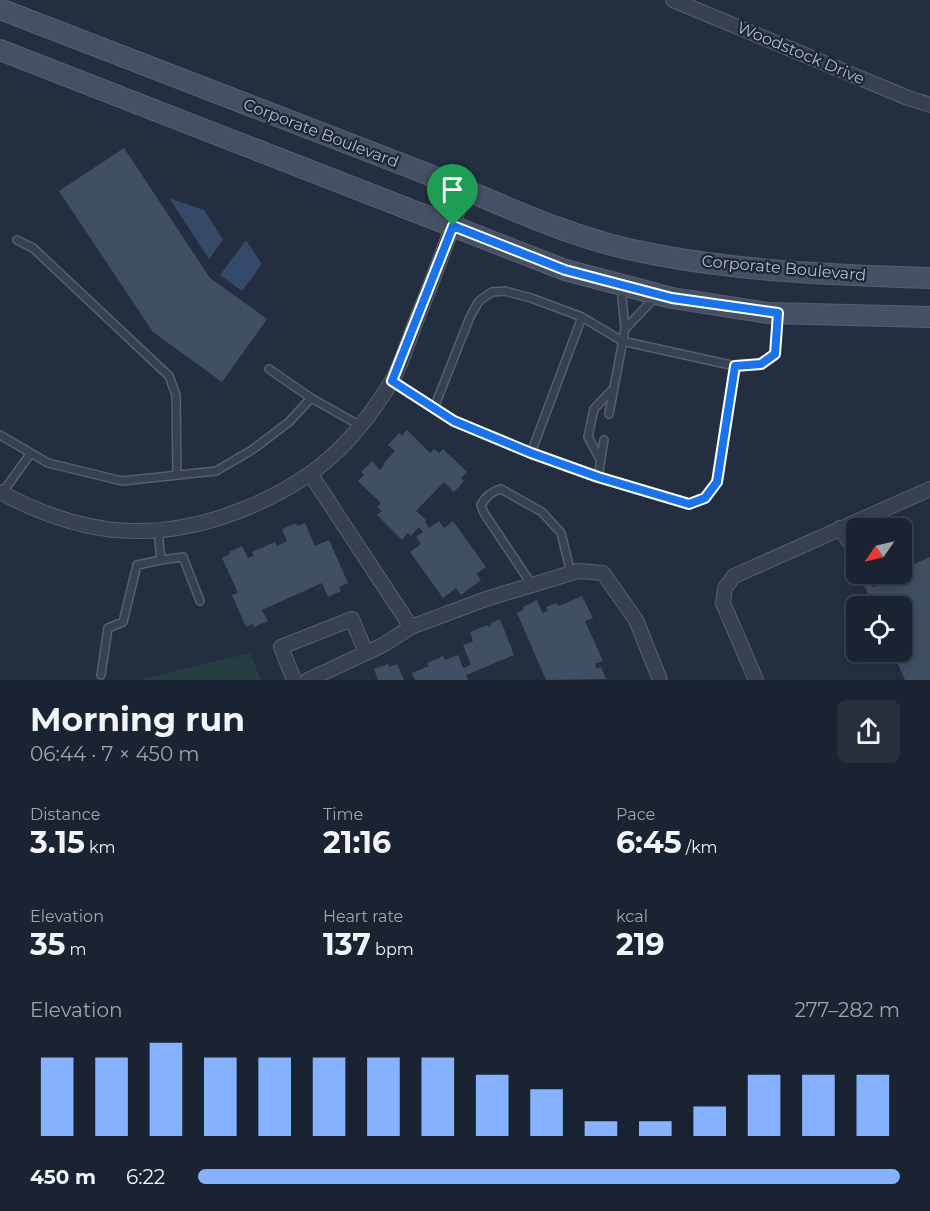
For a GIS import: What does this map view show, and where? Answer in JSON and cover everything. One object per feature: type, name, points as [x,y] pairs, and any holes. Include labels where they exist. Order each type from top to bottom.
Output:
[{"type":"street","name":"Woodstock Drive","points":[[673,0],[700,5],[908,98],[930,105]]},
{"type":"street","name":"Corporate Boulevard","points":[[0,9],[465,188],[543,223],[627,248],[716,264],[820,273],[930,278]]},
{"type":"street","points":[[0,50],[565,270],[658,295],[778,313],[930,317]]},
{"type":"street","points":[[1,493],[45,513],[90,527],[135,532],[158,531],[221,518],[271,498],[311,475],[361,426],[392,381],[453,226],[465,188]]},
{"type":"street","points":[[311,475],[411,627]]},
{"type":"street","points":[[756,680],[723,603],[725,588],[734,576],[930,489]]},
{"type":"street","points":[[840,528],[846,537]]},
{"type":"street","points":[[308,680],[366,653],[411,627],[486,599],[578,571],[603,573],[636,620],[660,680]]},
{"type":"street","points":[[294,680],[281,647],[352,619],[366,653]]},
{"type":"lane","points":[[17,240],[33,248],[169,376],[176,395],[177,475]]},
{"type":"lane","points":[[609,414],[625,329],[621,285]]},
{"type":"lane","points":[[434,408],[470,317],[479,301],[492,292],[505,291],[531,298],[582,317],[622,341],[735,366],[761,364],[775,354],[778,313]]},
{"type":"lane","points":[[625,329],[658,295]]},
{"type":"lane","points":[[531,453],[582,317]]},
{"type":"lane","points":[[392,381],[454,421],[531,453],[598,477],[689,504],[705,498],[717,482],[735,366]]},
{"type":"lane","points":[[269,369],[311,398],[361,426]]},
{"type":"lane","points":[[601,461],[588,437],[594,409],[613,389]]},
{"type":"lane","points":[[0,435],[48,463],[122,481],[216,471],[289,422],[311,398]]},
{"type":"lane","points":[[598,477],[604,440]]},
{"type":"lane","points":[[1,493],[30,453]]},
{"type":"lane","points":[[532,585],[484,513],[482,505],[485,497],[501,489],[542,512],[561,533],[571,573]]},
{"type":"lane","points":[[158,531],[161,560]]},
{"type":"lane","points":[[101,675],[108,628],[123,622],[137,565],[183,557],[200,600]]},
{"type":"green space","points":[[250,653],[261,680],[139,680]]},
{"type":"water","points":[[169,198],[204,210],[223,240],[209,259]]},
{"type":"water","points":[[246,240],[262,264],[242,291],[220,275]]},
{"type":"building","points":[[124,148],[210,278],[267,319],[222,382],[153,332],[59,191]]},
{"type":"building","points":[[407,430],[430,453],[434,449],[439,453],[443,449],[467,472],[461,478],[464,481],[454,492],[444,482],[416,511],[426,520],[429,528],[439,521],[444,528],[453,521],[486,567],[476,574],[481,580],[461,595],[456,588],[443,598],[410,552],[421,544],[416,537],[423,532],[419,527],[411,536],[408,533],[402,540],[377,515],[382,511],[377,507],[381,503],[358,481],[364,475],[361,472],[372,461],[380,470],[395,451],[388,445],[399,433],[402,436]]},
{"type":"building","points":[[296,523],[298,526],[305,523],[315,546],[329,540],[348,583],[339,587],[341,591],[328,597],[322,583],[262,610],[268,621],[254,627],[253,624],[246,627],[232,595],[238,593],[222,558],[242,546],[248,558],[254,556],[252,552],[275,542],[277,546],[287,541],[282,529]]},
{"type":"building","points":[[930,557],[930,680],[905,680],[897,662],[912,662],[912,596],[869,596],[864,585],[912,584],[912,565]]},
{"type":"building","points":[[582,596],[593,618],[585,621],[603,661],[595,664],[597,669],[601,667],[606,679],[546,680],[517,613],[537,600],[542,613],[548,611],[546,607],[557,603],[559,606]]},
{"type":"building","points":[[500,619],[514,655],[466,675],[468,680],[415,680],[412,673],[429,666],[427,663],[443,656],[445,660],[458,655],[463,668],[471,665],[463,645],[473,641],[470,632],[487,625],[491,626],[490,624]]},
{"type":"building","points":[[388,664],[389,667],[397,664],[404,680],[378,680],[374,669]]},
{"type":"route","points":[[453,226],[565,270],[672,298],[778,313],[775,354],[761,364],[735,366],[717,482],[705,498],[689,504],[598,477],[531,453],[454,421],[392,381],[453,226]]}]
